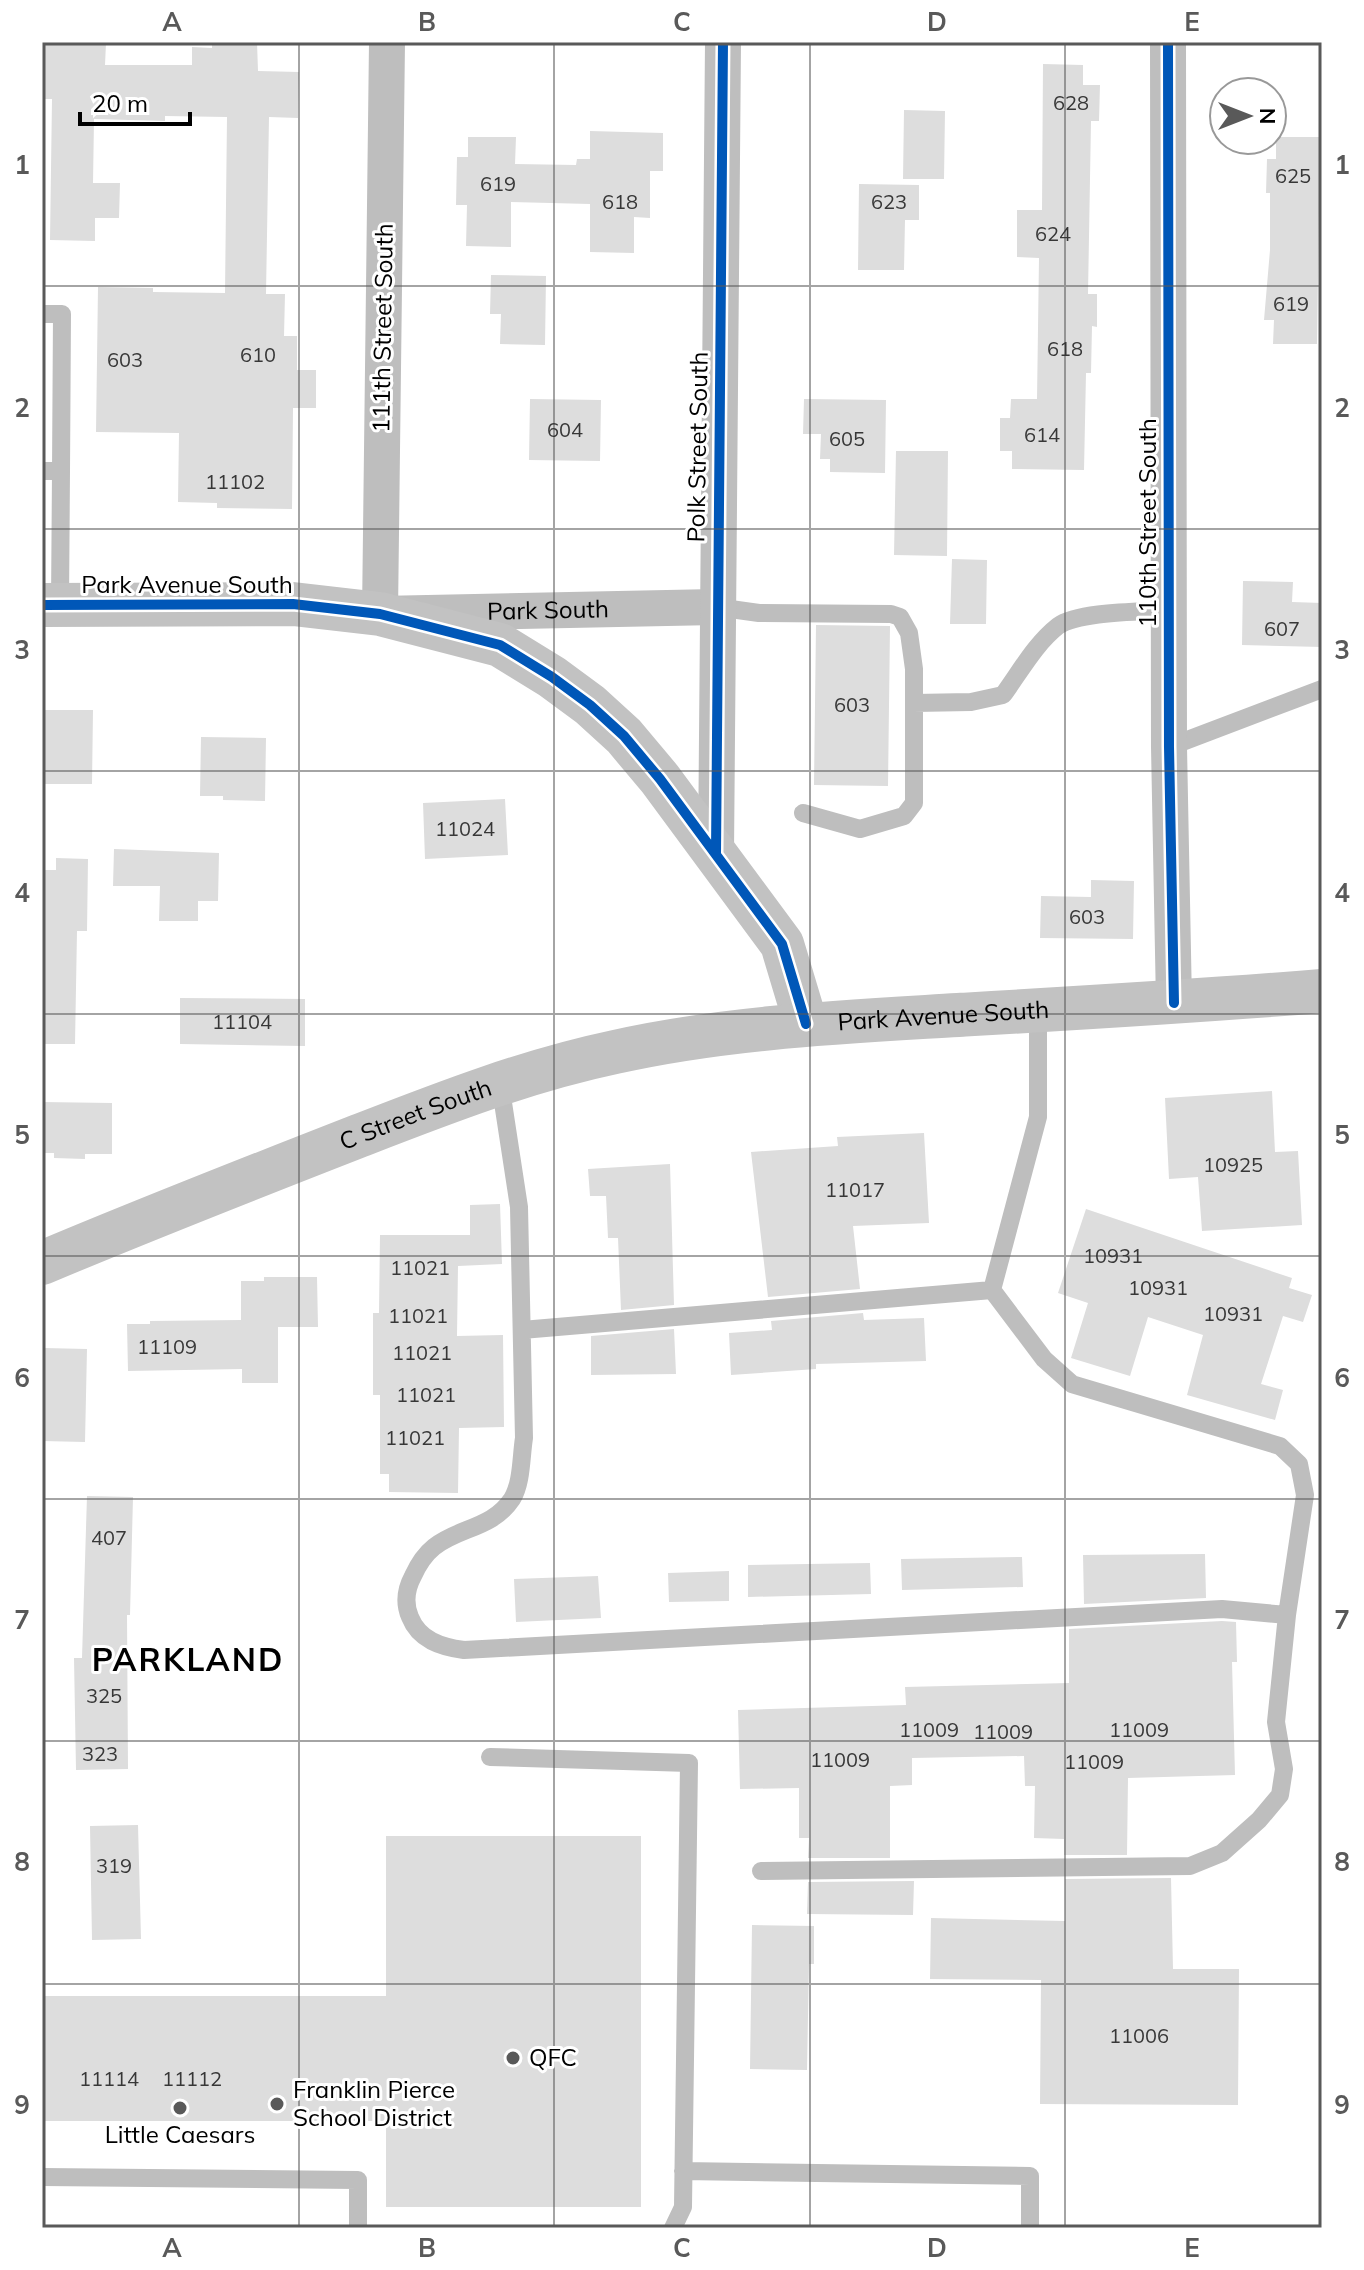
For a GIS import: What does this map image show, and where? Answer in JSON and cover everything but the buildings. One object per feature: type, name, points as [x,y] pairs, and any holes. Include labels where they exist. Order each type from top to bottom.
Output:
[{"type":"main road","name":"Park Avenue South","points":[[51,605],[293,604],[380,614],[500,645],[590,705],[624,736],[660,779],[782,944],[806,1024],[1174,1003],[1322,991]]},
{"type":"main road","name":"C Street South","points":[[42,1263],[180,1206],[500,1083],[617,1051],[699,1036],[806,1024]]},
{"type":"street","name":"111th Street South","points":[[380,614],[387,42]]},
{"type":"street","name":"Polk Street South","points":[[716,853],[723,42]]},
{"type":"street","name":"110th Street South","points":[[1168,42],[1169,747],[1174,1003]]},
{"type":"street","name":"Park South","points":[[380,614],[716,607]]},
{"type":"lane","points":[[42,314],[62,314],[61,471],[51,605]]},
{"type":"lane","points":[[42,471],[61,471]]},
{"type":"lane","points":[[716,607],[759,613],[891,614],[900,617],[909,633],[914,669],[914,803],[904,816],[860,829],[803,813]]},
{"type":"lane","points":[[914,703],[971,702],[1003,695],[1035,650],[1060,624],[1099,614],[1169,610]]},
{"type":"lane","points":[[1169,747],[1322,689]]},
{"type":"lane","points":[[992,1290],[1038,1117],[1038,1010]]},
{"type":"lane","points":[[500,1083],[519,1207],[524,1438],[513,1498],[486,1524],[436,1545],[420,1561],[406,1589],[407,1610],[415,1630],[441,1647],[464,1650],[1222,1609],[1287,1615]]},
{"type":"lane","points":[[522,1330],[992,1290]]},
{"type":"lane","points":[[761,1871],[1190,1866],[1222,1853],[1259,1820],[1280,1795],[1284,1769],[1276,1722],[1287,1615],[1305,1495],[1299,1464],[1280,1446],[1072,1384],[1044,1359],[992,1290]]},
{"type":"lane","points":[[490,1757],[689,1763],[683,2207],[673,2228]]},
{"type":"lane","points":[[683,2171],[1030,2176],[1030,2228]]},
{"type":"lane","points":[[42,2177],[358,2180],[358,2228]]},
{"type":"cycle path","points":[[716,853],[723,42]]},
{"type":"cycle path","points":[[1168,42],[1169,747],[1174,1003]]},
{"type":"cycle path","points":[[42,605],[293,604],[380,614],[500,645],[590,705],[624,736],[660,779],[782,944],[806,1024]]},
{"type":"place","name":"QFC","points":[[513,2058]]},
{"type":"place","name":"Franklin Pierce School District","points":[[277,2104]]},
{"type":"place","name":"Little Caesars","points":[[180,2108]]},
{"type":"district","name":"PARKLAND","points":[[188,1660]]}]
